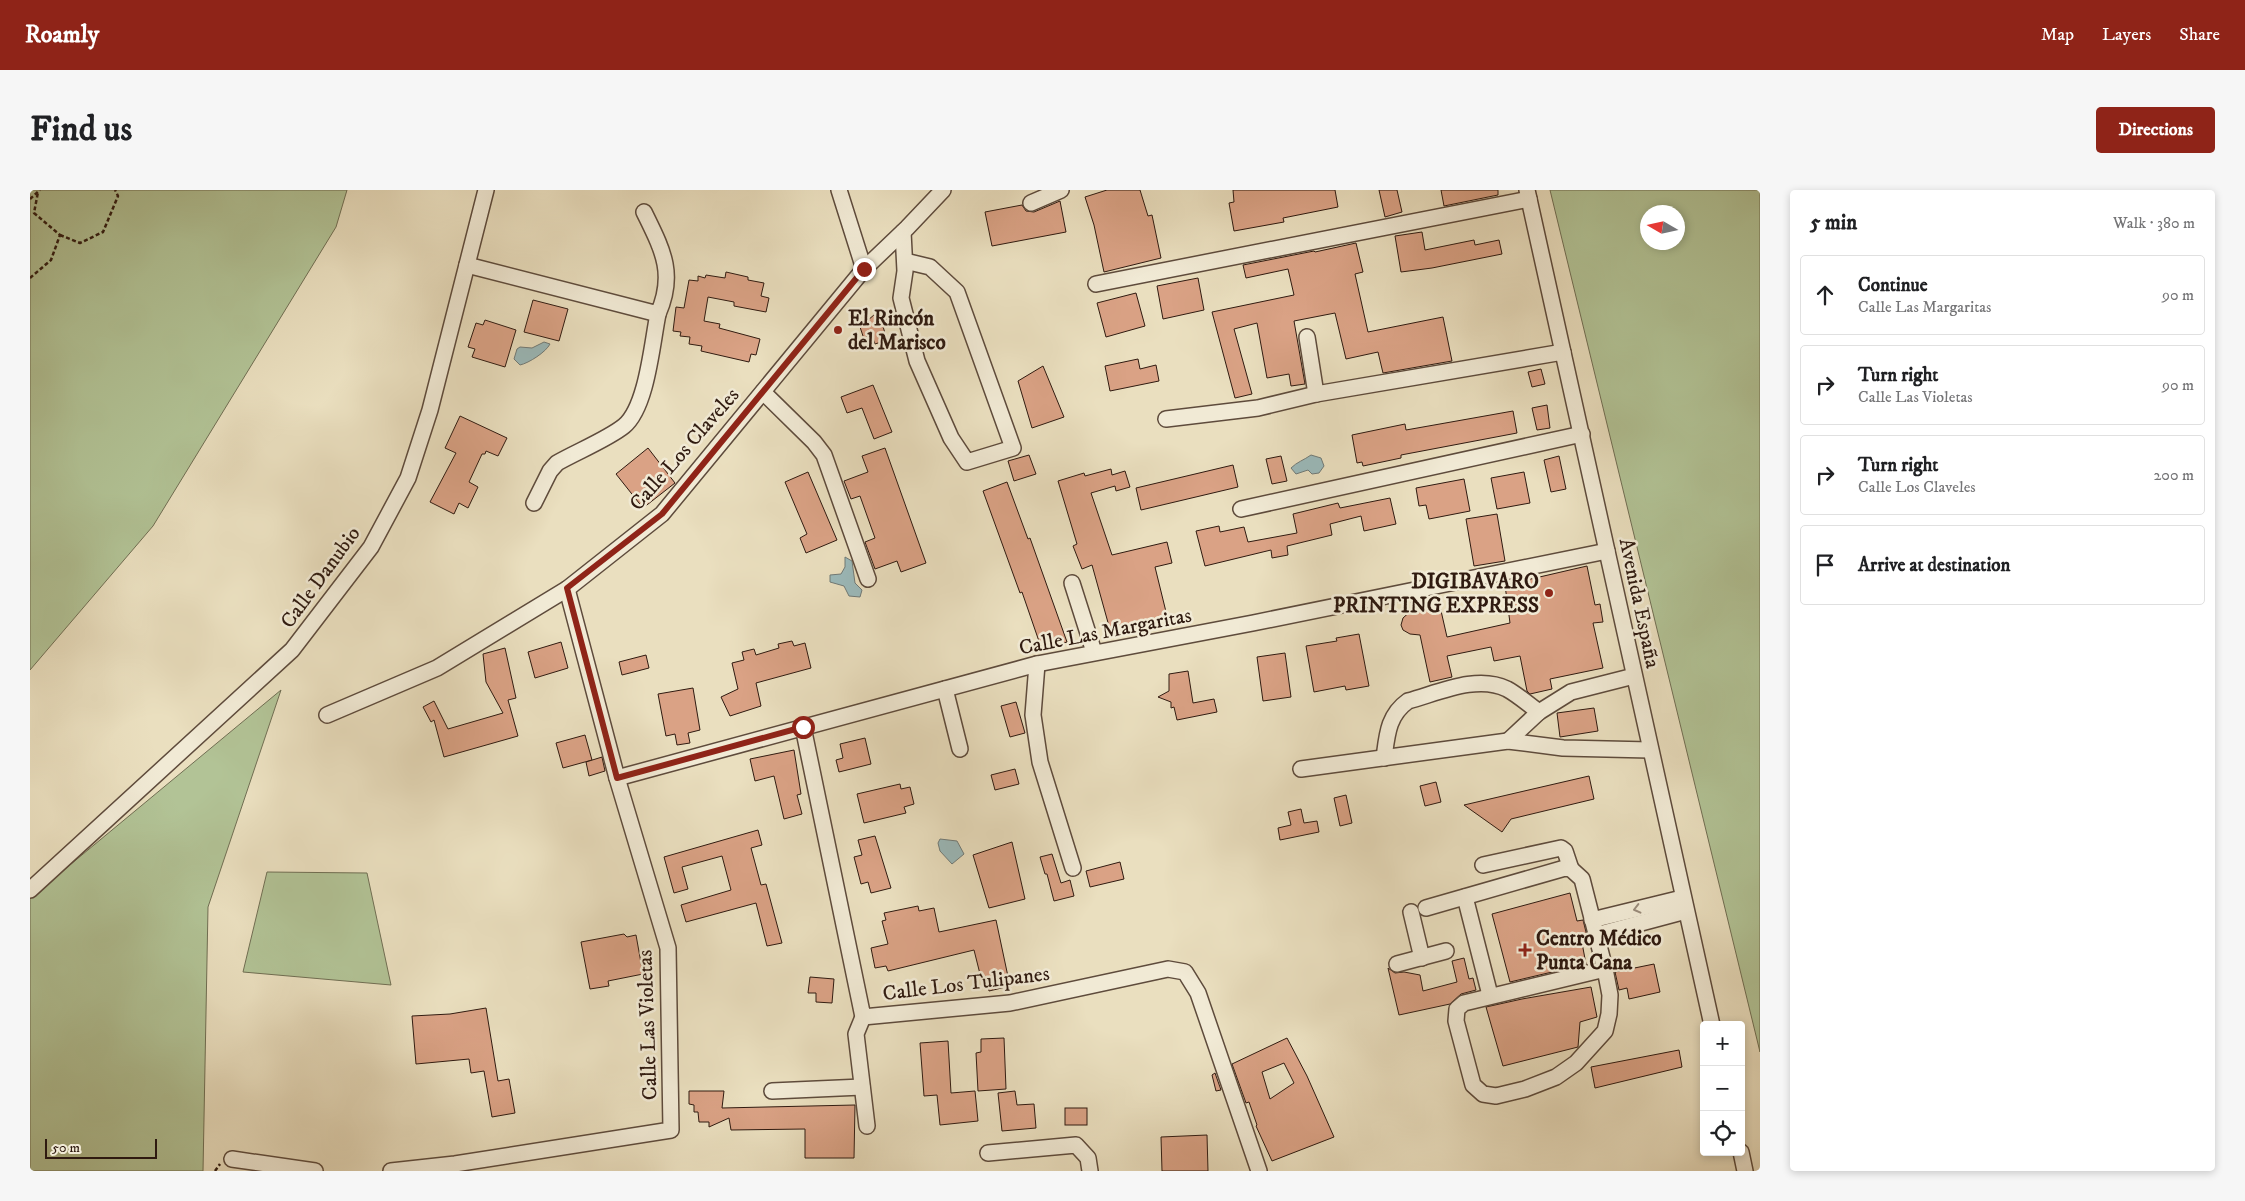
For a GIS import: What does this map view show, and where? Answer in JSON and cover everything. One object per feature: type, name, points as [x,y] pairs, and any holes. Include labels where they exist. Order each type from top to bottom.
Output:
[{"type":"street","name":"Calle Danubio","points":[[30,890],[292,650],[371,547],[408,478],[430,410],[486,190]]},
{"type":"street","points":[[839,190],[864,269]]},
{"type":"street","name":"Calle Los Claveles","points":[[327,715],[437,668],[567,588],[662,514],[864,269],[943,190]]},
{"type":"street","points":[[1031,203],[1061,190]]},
{"type":"street","points":[[1096,284],[1528,194]]},
{"type":"street","name":"Avenida España","points":[[1528,194],[1711,1021]]},
{"type":"street","points":[[534,503],[550,471],[557,463],[624,426],[636,412],[642,396],[658,314],[664,302],[667,285],[667,268],[662,249],[644,212]]},
{"type":"street","points":[[903,232],[905,261],[902,298],[917,361],[951,438],[967,462],[1013,448],[997,399],[956,292],[930,267],[905,261]]},
{"type":"street","points":[[467,265],[658,314]]},
{"type":"street","points":[[1307,337],[1316,394]]},
{"type":"street","points":[[1166,419],[1258,408],[1316,394],[1563,352]]},
{"type":"street","points":[[763,392],[814,442],[824,455],[868,578]]},
{"type":"street","points":[[1241,509],[1582,434]]},
{"type":"street","name":"Calle Las Margaritas","points":[[617,778],[1037,664],[1253,624],[1607,551]]},
{"type":"street","points":[[1072,583],[1094,652]]},
{"type":"street","name":"Calle Las Violetas","points":[[390,1171],[455,1164],[670,1130],[668,948],[617,778],[567,588]]},
{"type":"street","points":[[1037,664],[1033,715],[1040,762],[1073,868]]},
{"type":"street","points":[[1508,741],[1539,712],[1571,692],[1634,676]]},
{"type":"street","points":[[1384,758],[1389,724],[1398,708],[1408,701],[1476,683],[1490,683],[1507,690],[1539,712]]},
{"type":"street","points":[[945,689],[960,749]]},
{"type":"street","name":"Calle Los Tulipanes","points":[[803,727],[863,1017],[1010,1003],[1168,969],[1185,972],[1198,993],[1259,1171]]},
{"type":"street","points":[[1301,769],[1508,741],[1563,748],[1650,750]]},
{"type":"street","points":[[1483,865],[1561,848],[1565,851],[1572,869],[1582,879],[1605,969],[1610,995],[1609,1014],[1605,1031],[1576,1063],[1556,1077],[1525,1090],[1496,1096],[1483,1094],[1473,1085],[1456,1021],[1458,1009],[1464,1003],[1605,969]]},
{"type":"street","points":[[1422,958],[1418,910],[1565,868],[1572,869]]},
{"type":"street","points":[[1465,897],[1490,996]]},
{"type":"street","points":[[1594,928],[1684,904]]},
{"type":"street","points":[[1397,964],[1446,951]]},
{"type":"street","points":[[863,1017],[856,1034],[867,1126]]},
{"type":"street","points":[[772,1091],[862,1087]]},
{"type":"street","points":[[988,1153],[1076,1145],[1088,1158],[1090,1171]]},
{"type":"street","points":[[1742,1156],[1746,1171]]},
{"type":"street","points":[[232,1159],[315,1171]]},
{"type":"path","points":[[39,191],[34,213],[60,235],[80,243],[104,232],[118,196],[115,190]]},
{"type":"path","points":[[30,199],[39,191]]},
{"type":"path","points":[[30,278],[51,260],[60,235]]},
{"type":"green space","points":[[30,190],[347,190],[336,227],[153,526],[30,670]]},
{"type":"green space","points":[[1550,190],[1760,190],[1760,1052]]},
{"type":"green space","points":[[281,690],[208,907],[203,1171],[30,1171],[30,898]]},
{"type":"green space","points":[[267,872],[367,873],[391,985],[243,972]]},
{"type":"water","points":[[544,342],[550,344],[532,360],[520,365],[514,359],[517,349],[520,347],[532,348]]},
{"type":"water","points":[[1311,455],[1321,458],[1324,466],[1319,473],[1312,474],[1308,470],[1296,474],[1291,468]]},
{"type":"water","points":[[845,557],[852,561],[855,583],[862,590],[860,597],[849,596],[844,586],[830,582],[830,575],[841,574],[845,567]]},
{"type":"water","points":[[940,839],[957,841],[964,854],[952,864],[940,851],[938,843]]},
{"type":"building","points":[[1107,190],[1140,190],[1148,216],[1152,215],[1161,258],[1104,272],[1094,225],[1085,197]]},
{"type":"building","points":[[1233,190],[1335,190],[1338,207],[1283,218],[1284,222],[1234,231],[1229,203],[1234,202]]},
{"type":"building","points":[[1379,190],[1397,190],[1402,212],[1385,217]]},
{"type":"building","points":[[1441,190],[1498,190],[1498,195],[1444,206]]},
{"type":"building","points":[[1060,201],[1066,232],[992,246],[985,212],[1022,205],[1026,211],[1034,212]]},
{"type":"building","points":[[1422,232],[1425,250],[1474,240],[1475,245],[1499,240],[1502,254],[1432,268],[1401,272],[1395,236]]},
{"type":"building","points":[[1356,243],[1363,272],[1355,274],[1368,332],[1443,317],[1452,361],[1383,373],[1378,352],[1346,359],[1335,313],[1294,321],[1305,384],[1291,386],[1289,374],[1267,378],[1257,323],[1234,329],[1252,394],[1235,398],[1212,312],[1294,295],[1288,269],[1246,278],[1243,265]]},
{"type":"building","points":[[726,272],[748,277],[748,280],[764,283],[761,296],[769,298],[766,312],[734,306],[734,302],[708,297],[704,321],[720,324],[719,328],[760,339],[756,355],[751,354],[749,362],[701,351],[702,346],[689,344],[690,337],[680,336],[681,332],[673,331],[676,307],[684,308],[689,280],[698,281],[698,276],[705,278],[706,275],[725,278]]},
{"type":"building","points":[[1198,278],[1204,310],[1163,319],[1157,286]]},
{"type":"building","points":[[1136,293],[1145,326],[1106,337],[1097,303]]},
{"type":"building","points":[[533,300],[568,309],[559,341],[524,332]]},
{"type":"building","points":[[882,308],[887,319],[882,323],[887,340],[875,344],[871,333],[864,339],[860,327]]},
{"type":"building","points":[[485,320],[516,330],[505,367],[472,357],[475,349],[468,347],[476,323],[483,325]]},
{"type":"building","points":[[1138,359],[1140,369],[1156,365],[1159,381],[1110,391],[1105,366]]},
{"type":"building","points":[[1043,366],[1064,417],[1032,428],[1018,381]]},
{"type":"building","points":[[1541,369],[1545,384],[1532,387],[1528,372]]},
{"type":"building","points":[[873,385],[892,432],[874,439],[862,408],[847,413],[841,397]]},
{"type":"building","points":[[1547,405],[1550,428],[1537,430],[1532,408]]},
{"type":"building","points":[[1513,411],[1517,433],[1401,455],[1401,458],[1363,466],[1362,462],[1357,463],[1352,435],[1405,424],[1406,430]]},
{"type":"building","points":[[460,416],[507,438],[498,456],[486,451],[485,454],[482,454],[469,482],[478,487],[468,508],[459,503],[454,514],[430,502],[456,453],[445,448]]},
{"type":"building","points":[[648,448],[675,483],[643,508],[616,474]]},
{"type":"building","points":[[885,448],[926,563],[901,572],[897,561],[875,569],[865,542],[875,538],[860,496],[851,499],[844,481],[868,472],[862,456]]},
{"type":"building","points":[[1029,455],[1036,474],[1014,481],[1008,461]]},
{"type":"building","points":[[1281,456],[1287,481],[1272,484],[1266,459]]},
{"type":"building","points":[[1559,456],[1566,489],[1551,492],[1544,460]]},
{"type":"building","points":[[1233,465],[1238,487],[1141,510],[1136,488]]},
{"type":"building","points":[[1111,469],[1112,475],[1125,471],[1130,487],[1116,491],[1115,486],[1091,493],[1112,555],[1167,542],[1172,563],[1155,567],[1168,620],[1138,627],[1139,630],[1112,637],[1092,565],[1082,569],[1073,546],[1077,544],[1058,481],[1084,473],[1085,476]]},
{"type":"building","points":[[808,472],[837,540],[806,553],[800,538],[807,534],[785,482]]},
{"type":"building","points":[[1524,472],[1530,503],[1497,509],[1491,478]]},
{"type":"building","points":[[1464,479],[1470,511],[1429,519],[1426,505],[1419,506],[1416,488]]},
{"type":"building","points":[[1007,482],[1028,539],[1030,538],[1067,642],[1042,650],[983,491]]},
{"type":"building","points":[[1390,498],[1396,524],[1364,531],[1361,516],[1330,524],[1332,535],[1287,546],[1288,555],[1272,558],[1271,550],[1205,566],[1196,531],[1219,526],[1220,532],[1244,527],[1248,542],[1297,533],[1293,514],[1338,503],[1340,508]]},
{"type":"building","points":[[1497,514],[1505,561],[1474,566],[1466,519]]},
{"type":"building","points":[[1587,566],[1595,605],[1600,604],[1603,622],[1593,623],[1603,668],[1550,679],[1552,689],[1530,694],[1527,691],[1520,656],[1494,661],[1491,647],[1447,656],[1452,677],[1430,682],[1420,635],[1410,634],[1403,630],[1401,625],[1403,618],[1413,609],[1411,602],[1427,598],[1429,604],[1439,602],[1447,637],[1510,623],[1505,585]]},
{"type":"building","points":[[1359,634],[1369,686],[1346,690],[1345,686],[1314,692],[1306,646],[1337,641],[1336,638]]},
{"type":"building","points":[[792,641],[794,646],[805,643],[811,668],[756,683],[761,706],[730,716],[721,697],[738,689],[732,663],[744,660],[742,652],[754,649],[756,655],[779,648],[778,644]]},
{"type":"building","points":[[561,642],[568,668],[535,678],[528,652]]},
{"type":"building","points":[[505,648],[516,698],[508,700],[518,736],[444,757],[434,720],[431,722],[423,707],[434,701],[448,729],[503,713],[486,682],[483,654]]},
{"type":"building","points":[[1285,653],[1291,697],[1263,701],[1257,657]]},
{"type":"building","points":[[646,655],[649,668],[622,675],[619,662]]},
{"type":"building","points":[[1188,671],[1193,703],[1214,699],[1217,712],[1177,720],[1174,707],[1171,708],[1171,702],[1158,697],[1169,691],[1169,674]]},
{"type":"building","points":[[693,688],[700,730],[688,733],[690,743],[677,745],[675,734],[666,736],[658,694]]},
{"type":"building","points":[[1016,702],[1025,733],[1010,737],[1001,706]]},
{"type":"building","points":[[1594,708],[1598,731],[1560,737],[1557,713]]},
{"type":"building","points":[[585,735],[592,760],[563,768],[556,743]]},
{"type":"building","points":[[865,738],[871,764],[839,772],[836,760],[843,758],[840,744]]},
{"type":"building","points":[[794,750],[801,794],[797,795],[802,814],[784,819],[774,776],[755,781],[750,759]]},
{"type":"building","points":[[602,757],[605,771],[589,776],[586,762]]},
{"type":"building","points":[[1015,769],[1019,784],[995,790],[991,775]]},
{"type":"building","points":[[1589,776],[1594,799],[1511,819],[1502,832],[1464,805]]},
{"type":"building","points":[[1436,782],[1441,802],[1425,806],[1420,786]]},
{"type":"building","points":[[900,784],[901,789],[910,787],[914,804],[904,807],[906,813],[864,823],[857,794]]},
{"type":"building","points":[[1346,795],[1352,823],[1340,826],[1334,798]]},
{"type":"building","points":[[1301,809],[1304,823],[1317,821],[1319,832],[1280,840],[1278,828],[1291,825],[1288,812]]},
{"type":"building","points":[[758,830],[762,845],[751,848],[761,885],[766,884],[782,943],[767,946],[756,903],[686,922],[681,905],[731,890],[722,856],[682,867],[688,889],[674,893],[664,857]]},
{"type":"building","points":[[875,836],[891,888],[871,893],[868,882],[861,884],[854,857],[862,855],[858,840]]},
{"type":"building","points":[[1012,842],[1025,899],[989,908],[973,855]]},
{"type":"building","points":[[1052,854],[1061,883],[1070,880],[1074,896],[1054,901],[1047,874],[1045,874],[1040,857]]},
{"type":"building","points":[[1120,862],[1124,879],[1090,887],[1086,871]]},
{"type":"building","points":[[1570,893],[1577,921],[1583,920],[1588,940],[1582,943],[1586,964],[1510,982],[1492,914]]},
{"type":"building","points":[[918,906],[919,911],[934,908],[939,932],[996,920],[1010,986],[989,991],[987,981],[982,982],[974,950],[888,971],[886,966],[875,968],[871,948],[888,944],[882,921],[886,920],[884,913]]},
{"type":"building","points":[[624,934],[627,937],[636,935],[643,974],[608,981],[609,986],[590,989],[581,942]]},
{"type":"building","points":[[1464,958],[1469,979],[1473,978],[1476,990],[1461,994],[1450,1004],[1399,1015],[1388,968],[1395,973],[1404,972],[1420,975],[1423,991],[1457,982],[1452,961]]},
{"type":"building","points":[[1654,964],[1660,992],[1629,999],[1627,988],[1619,990],[1615,972]]},
{"type":"building","points":[[810,977],[834,979],[832,1003],[816,1002],[816,993],[808,993]]},
{"type":"building","points":[[1591,987],[1597,1017],[1580,1022],[1578,1047],[1503,1066],[1486,1007]]},
{"type":"building","points":[[486,1008],[498,1081],[509,1079],[515,1113],[492,1117],[484,1071],[471,1073],[469,1059],[416,1064],[412,1016],[450,1014]]},
{"type":"building","points":[[1004,1038],[1006,1089],[978,1091],[976,1053],[981,1052],[981,1039]]},
{"type":"building","points":[[1287,1038],[1307,1076],[1334,1137],[1272,1161],[1256,1126],[1249,1102],[1246,1103],[1232,1064]],"holes":[[[1284,1063],[1294,1083],[1270,1099],[1262,1072]]]},
{"type":"building","points":[[948,1041],[951,1093],[975,1091],[978,1121],[940,1125],[937,1095],[924,1096],[920,1043]]},
{"type":"building","points":[[1679,1050],[1682,1067],[1595,1088],[1591,1067]]},
{"type":"building","points":[[1215,1073],[1221,1090],[1216,1091],[1212,1075]]},
{"type":"building","points":[[689,1091],[724,1091],[722,1108],[855,1105],[854,1158],[805,1158],[805,1129],[731,1130],[729,1118],[709,1127],[709,1122],[699,1122],[698,1112],[694,1112],[694,1105],[689,1104]]},
{"type":"building","points":[[1015,1091],[1017,1105],[1034,1104],[1036,1128],[1002,1131],[998,1093]]},
{"type":"building","points":[[1065,1108],[1087,1108],[1087,1125],[1065,1125]]},
{"type":"building","points":[[1207,1135],[1208,1171],[1162,1171],[1161,1137]]},
{"type":"place","name":"El Rincón del Marisco","points":[[838,330]]},
{"type":"place","name":"DIGIBAVARO PRINTING EXPRESS","points":[[1549,593]]},
{"type":"place","name":"Centro Médico Punta Cana","points":[[1525,950]]},
{"type":"route","points":[[803,727],[617,778],[567,588],[662,514],[864,269]]}]
